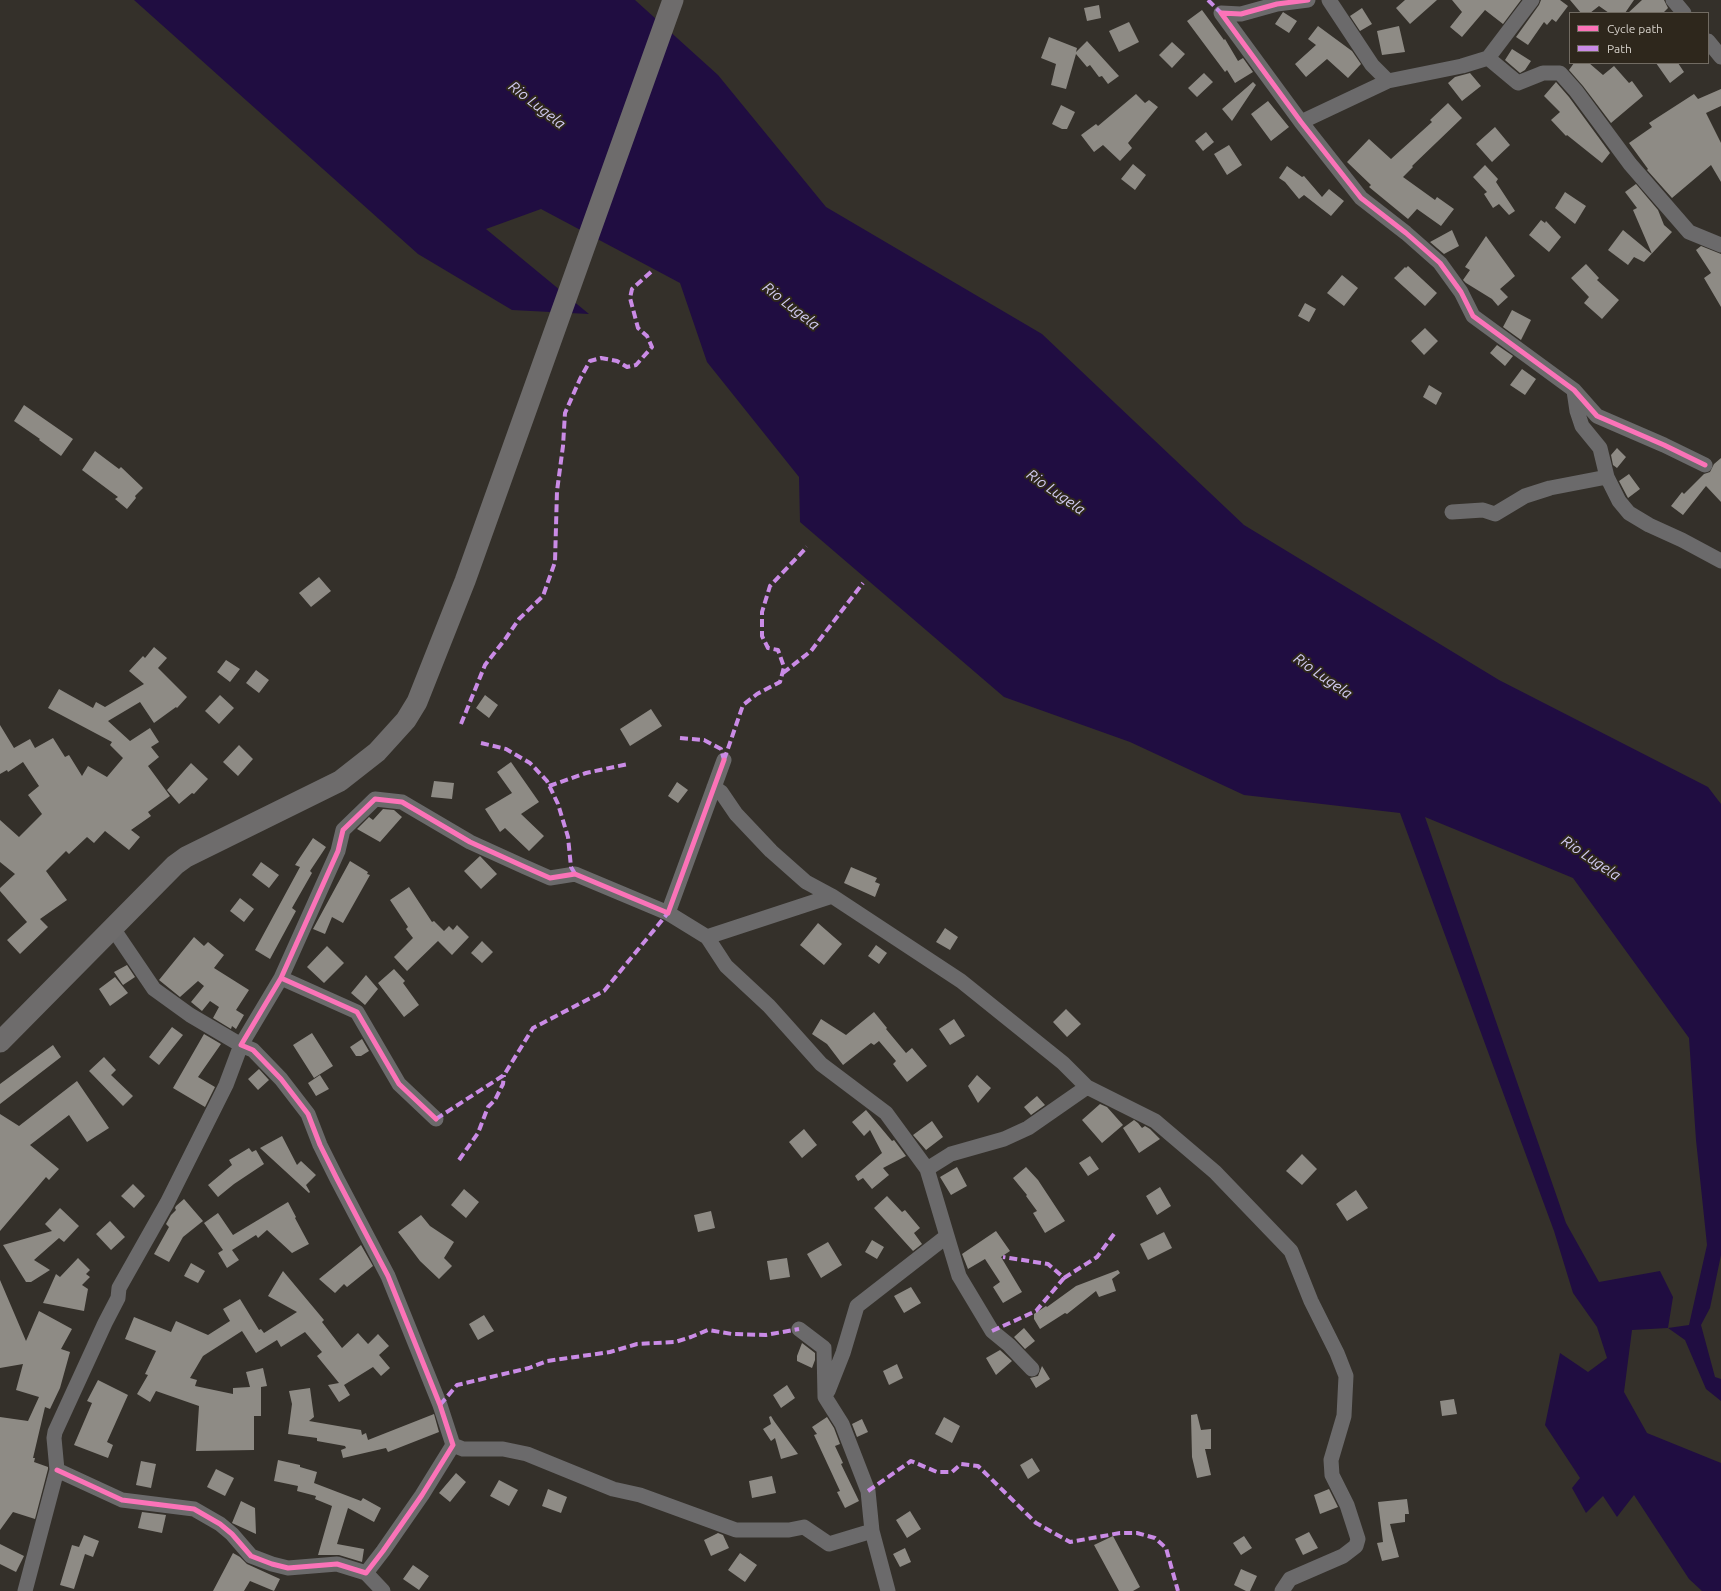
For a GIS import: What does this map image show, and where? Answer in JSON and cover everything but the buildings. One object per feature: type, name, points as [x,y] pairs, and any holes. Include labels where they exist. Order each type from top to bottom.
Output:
[{"type":"main road","points":[[0,1042],[112,927],[175,865],[186,857],[340,781],[377,752],[406,720],[417,702],[465,581],[673,0]]},
{"type":"street","points":[[1308,0],[1277,4],[1241,14],[1222,13],[1301,122],[1361,198],[1406,233],[1440,263],[1461,292],[1473,316],[1574,390],[1597,416],[1664,444],[1705,465]]},
{"type":"street","points":[[1328,0],[1372,65],[1388,80]]},
{"type":"street","points":[[1301,122],[1388,80],[1462,66],[1488,58],[1532,0]]},
{"type":"street","points":[[1673,0],[1683,12]]},
{"type":"street","points":[[1709,42],[1721,57]]},
{"type":"street","points":[[1488,58],[1518,83],[1543,73],[1560,73],[1576,90],[1630,164],[1689,232],[1721,245]]},
{"type":"street","points":[[1574,390],[1577,412],[1582,426],[1600,448],[1607,477],[1619,501],[1629,513],[1649,525],[1682,540],[1721,561]]},
{"type":"street","points":[[1452,512],[1483,510],[1495,514],[1525,496],[1550,488],[1607,477]]},
{"type":"street","points":[[668,913],[724,760]]},
{"type":"street","points":[[714,787],[721,792],[736,814],[771,851],[806,882],[832,896],[961,981],[1063,1063],[1087,1087],[1155,1121],[1215,1172],[1291,1251],[1311,1301],[1338,1353],[1346,1376],[1344,1416],[1331,1460],[1332,1475],[1347,1505],[1358,1539],[1356,1546],[1343,1556],[1290,1579],[1282,1591]]},
{"type":"street","points":[[26,1591],[57,1470],[54,1438],[55,1432],[118,1298],[119,1288],[174,1189],[226,1086],[241,1044],[281,978],[338,851],[343,830],[375,800],[402,802],[470,842],[550,878],[575,874],[668,913],[707,937],[726,966],[769,1006],[821,1064],[886,1113],[927,1169],[959,1276],[992,1331],[1009,1345],[1032,1369]]},
{"type":"street","points":[[707,937],[832,896]]},
{"type":"street","points":[[112,927],[154,989],[190,1015],[253,1050],[281,1079],[308,1114],[320,1145],[388,1276],[440,1405],[453,1445],[422,1495],[366,1573]]},
{"type":"street","points":[[281,978],[357,1012],[399,1084],[436,1119]]},
{"type":"street","points":[[927,1169],[951,1154],[1004,1139],[1028,1128],[1087,1087]]},
{"type":"street","points":[[825,1398],[843,1353],[857,1306],[947,1236]]},
{"type":"street","points":[[799,1329],[824,1348],[825,1398],[842,1424],[868,1491],[872,1531],[888,1591]]},
{"type":"street","points":[[453,1445],[463,1449],[503,1449],[527,1454],[613,1489],[640,1495],[736,1530],[788,1530],[804,1527],[829,1544],[872,1531]]},
{"type":"street","points":[[57,1470],[122,1500],[194,1509],[220,1524],[232,1534],[251,1556],[272,1564],[288,1568],[337,1564],[366,1573],[383,1591]]},
{"type":"water","name":"Rio Lugela","points":[[134,0],[635,0],[718,75],[826,207],[1042,334],[1244,525],[1499,680],[1708,787],[1721,804],[1721,1255],[1710,1308],[1701,1325],[1715,1377],[1721,1379],[1721,1401],[1706,1389],[1685,1340],[1668,1328],[1632,1330],[1624,1392],[1647,1433],[1721,1463],[1721,1591],[1702,1591],[1689,1579],[1634,1495],[1617,1517],[1603,1496],[1586,1513],[1572,1488],[1580,1478],[1545,1425],[1560,1353],[1588,1372],[1607,1358],[1597,1327],[1573,1293],[1554,1231],[1400,813],[1244,795],[1130,742],[1004,697],[800,522],[799,477],[707,362],[680,283],[541,209],[486,229],[589,314],[512,310],[418,254]],"holes":[[[1425,817],[1573,878],[1689,1038],[1696,1140],[1707,1245],[1689,1325],[1668,1328],[1673,1297],[1660,1271],[1599,1282],[1566,1223]]]},
{"type":"marked path","points":[[1208,0],[1221,13]]},
{"type":"marked path","points":[[461,724],[485,665],[519,619],[543,596],[555,562],[557,491],[563,446],[565,413],[580,379],[590,361],[601,358],[617,361],[627,367],[636,365],[652,347],[647,336],[638,328],[630,298],[632,289],[652,271]]},
{"type":"marked path","points":[[724,760],[743,705],[757,694],[780,682],[784,667],[778,650],[768,648],[762,636],[762,612],[770,586],[807,547]]},
{"type":"marked path","points":[[783,673],[811,651],[863,583]]},
{"type":"marked path","points":[[680,738],[704,740],[721,749],[724,760]]},
{"type":"marked path","points":[[481,743],[506,749],[530,763],[547,781],[558,804],[568,837],[571,867],[575,874]]},
{"type":"marked path","points":[[549,786],[586,773],[628,764]]},
{"type":"marked path","points":[[436,1119],[504,1075],[533,1028],[604,991],[668,913]]},
{"type":"marked path","points":[[459,1160],[478,1133],[488,1107],[495,1100],[503,1084],[504,1075]]},
{"type":"marked path","points":[[1064,1278],[1097,1257],[1114,1234]]},
{"type":"marked path","points":[[992,1331],[1036,1311],[1064,1278],[1048,1264],[1003,1257]]},
{"type":"marked path","points":[[440,1405],[457,1385],[529,1368],[547,1361],[610,1352],[637,1344],[675,1342],[708,1330],[732,1334],[766,1335],[799,1329]]},
{"type":"marked path","points":[[868,1491],[911,1461],[937,1472],[952,1472],[961,1464],[978,1466],[1036,1523],[1070,1542],[1120,1533],[1137,1533],[1155,1538],[1166,1548],[1178,1591]]},
{"type":"cycle path","points":[[1308,0],[1277,4],[1241,14],[1221,13],[1301,122],[1361,198],[1406,233],[1440,263],[1461,292],[1473,316],[1574,390],[1597,416],[1664,445],[1705,465]]},
{"type":"cycle path","points":[[436,1119],[399,1084],[357,1012],[281,978],[338,851],[343,830],[375,799],[402,802],[470,842],[550,878],[575,874],[668,913],[724,760]]},
{"type":"cycle path","points":[[57,1470],[122,1500],[194,1509],[220,1524],[232,1534],[251,1556],[272,1564],[288,1568],[337,1564],[366,1573],[422,1495],[453,1445],[440,1405],[388,1276],[320,1145],[308,1114],[281,1079],[253,1050],[241,1045],[281,978]]}]
